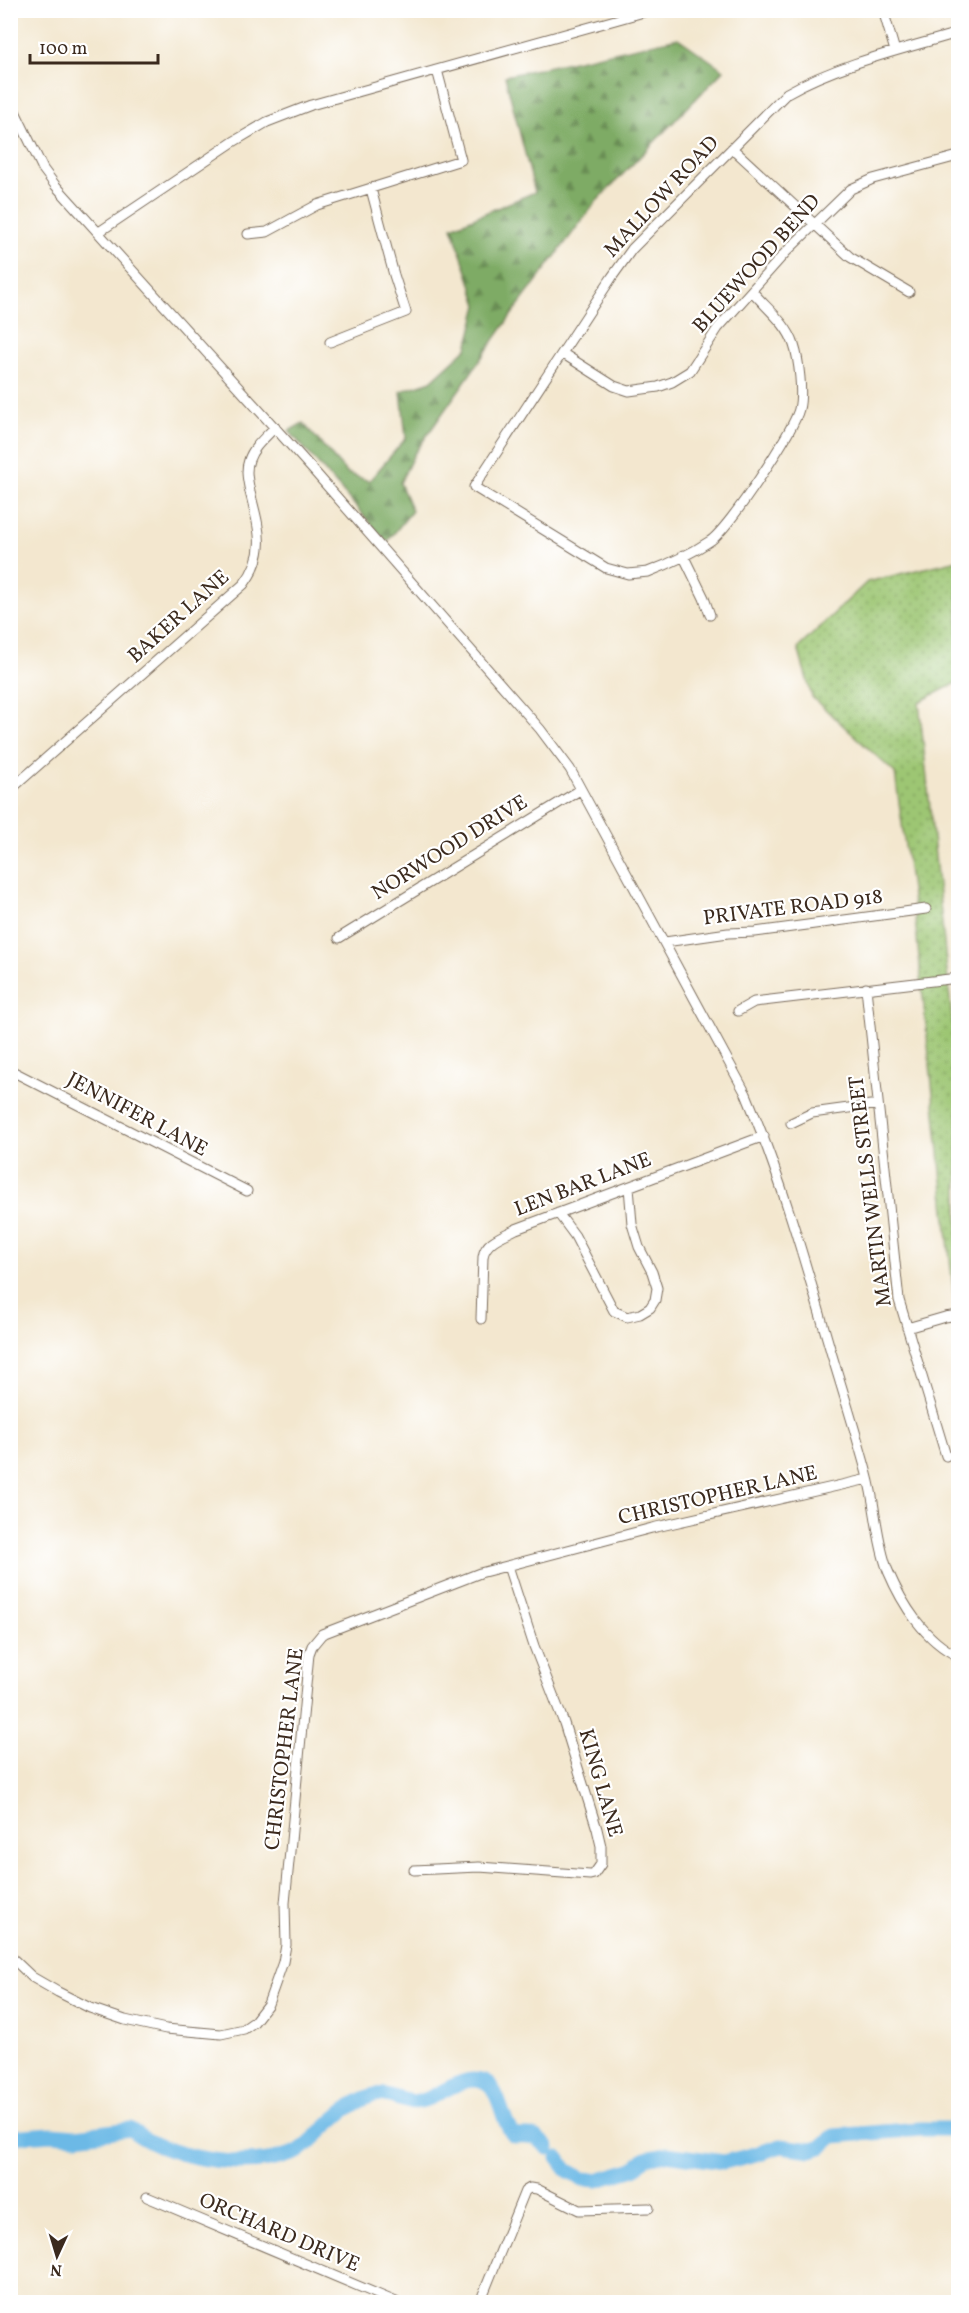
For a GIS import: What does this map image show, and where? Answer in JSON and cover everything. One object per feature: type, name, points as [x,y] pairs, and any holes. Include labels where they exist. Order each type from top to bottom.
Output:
[{"type":"street","points":[[99,232],[233,142],[267,122],[311,105],[651,10]]},
{"type":"street","points":[[883,10],[895,51]]},
{"type":"street","name":"MALLOW ROAD","points":[[683,555],[659,568],[639,574],[617,573],[474,487],[632,249],[787,93],[806,82],[895,51],[958,33]]},
{"type":"street","points":[[248,234],[267,232],[318,205],[461,160],[437,70]]},
{"type":"street","points":[[10,101],[43,169],[55,185],[274,427],[540,729],[570,769],[746,1094],[764,1136],[817,1300],[868,1479],[881,1548],[894,1582],[926,1633],[940,1646],[958,1656]]},
{"type":"street","points":[[732,148],[850,257],[909,292]]},
{"type":"street","name":"BLUEWOOD BEND","points":[[562,353],[614,386],[629,391],[658,387],[672,382],[690,370],[718,328],[813,223],[851,189],[873,179],[958,156]]},
{"type":"street","points":[[330,342],[406,312],[371,189]]},
{"type":"street","points":[[710,615],[683,555],[711,541],[728,524],[791,429],[800,407],[795,348],[778,319],[752,291]]},
{"type":"street","name":"BAKER LANE","points":[[10,790],[244,584],[251,575],[261,541],[246,475],[248,462],[254,450],[274,427]]},
{"type":"street","name":"NORWOOD DRIVE","points":[[339,938],[580,790]]},
{"type":"street","name":"PRIVATE ROAD 918","points":[[664,942],[926,909]]},
{"type":"street","points":[[738,1011],[754,1002],[958,978]]},
{"type":"street","name":"MARTIN WELLS STREET","points":[[866,988],[898,1300],[946,1456]]},
{"type":"street","name":"JENNIFER LANE","points":[[10,1070],[247,1191]]},
{"type":"street","points":[[792,1123],[812,1113],[878,1104]]},
{"type":"street","name":"LEN BAR LANE","points":[[481,1319],[483,1257],[489,1244],[516,1228],[764,1136]]},
{"type":"street","points":[[558,1213],[575,1236],[614,1311],[627,1317],[640,1314],[650,1308],[655,1300],[657,1288],[652,1272],[639,1247],[632,1224],[629,1186]]},
{"type":"street","points":[[907,1328],[958,1315]]},
{"type":"street","name":"CHRISTOPHER LANE","points":[[10,1956],[32,1977],[58,1992],[90,2008],[125,2020],[166,2029],[221,2034],[244,2029],[254,2022],[268,2004],[283,1962],[286,1946],[285,1903],[312,1646],[326,1632],[480,1573],[652,1528],[868,1479]]},
{"type":"street","name":"KING LANE","points":[[414,1870],[479,1867],[590,1875],[596,1872],[601,1864],[601,1846],[597,1829],[567,1732],[534,1646],[508,1566]]},
{"type":"street","points":[[480,2302],[525,2191],[530,2188],[537,2189],[579,2210],[649,2208]]},
{"type":"street","name":"ORCHARD DRIVE","points":[[147,2197],[396,2302]]},
{"type":"green space","points":[[678,38],[724,70],[595,203],[515,310],[414,454],[400,483],[412,511],[387,542],[289,431],[303,423],[347,473],[369,481],[406,438],[401,391],[431,381],[467,348],[478,305],[452,227],[535,192],[505,76]]},
{"type":"green space","points":[[958,560],[958,682],[919,702],[958,1077],[958,1337],[915,919],[895,773],[812,697],[798,648],[867,582]]},
{"type":"waterway","points":[[10,2137],[51,2134],[76,2136],[130,2129],[145,2139],[183,2154],[225,2161],[265,2160],[297,2152],[350,2107],[371,2096],[383,2095],[414,2102],[427,2099],[460,2083],[476,2080],[484,2082],[494,2091],[506,2123],[514,2136],[533,2137],[548,2148]]},
{"type":"waterway","points":[[558,2158],[567,2170],[583,2179],[597,2180],[634,2169],[645,2158],[666,2154],[724,2162],[781,2146],[812,2150],[821,2147],[834,2136],[921,2129],[958,2129]]}]
